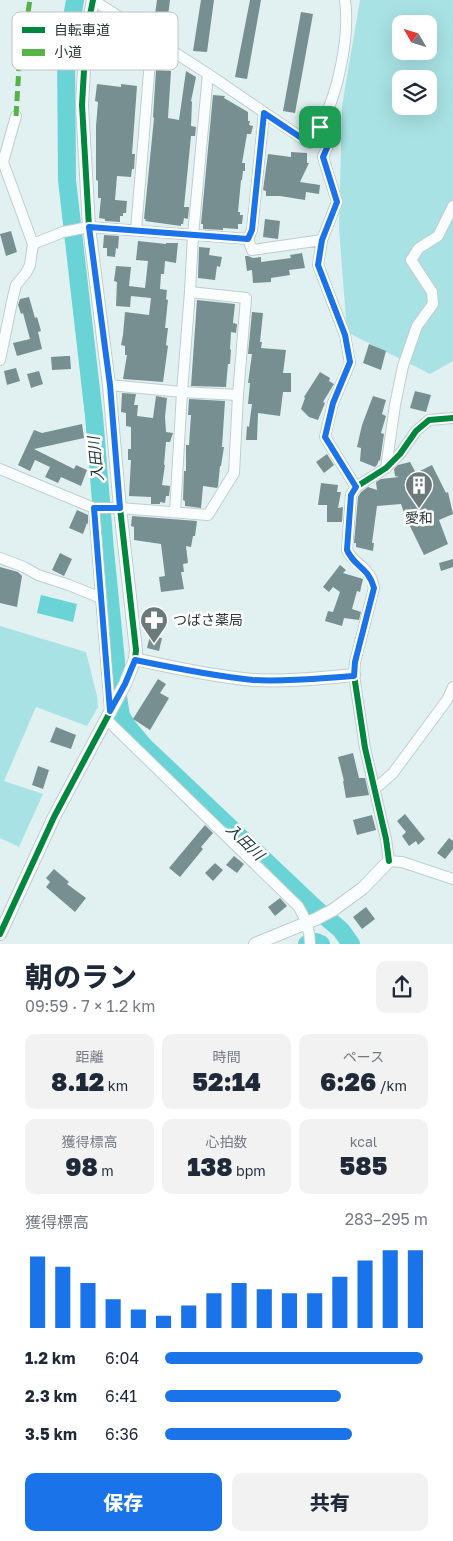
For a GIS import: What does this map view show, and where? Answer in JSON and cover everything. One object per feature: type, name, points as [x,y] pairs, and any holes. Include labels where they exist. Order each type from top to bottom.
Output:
[{"type":"street","points":[[93,0],[112,12]]},
{"type":"street","points":[[178,54],[309,143],[320,127],[337,87],[346,36],[347,12],[345,0]]},
{"type":"street","points":[[0,934],[54,817],[125,684],[135,660],[136,639],[115,508],[110,385],[83,228],[82,105],[84,70]]},
{"type":"street","points":[[136,230],[149,70]]},
{"type":"street","points":[[175,512],[193,235],[208,74]]},
{"type":"street","points":[[264,113],[252,230],[248,239],[252,250],[322,240]]},
{"type":"street","points":[[0,360],[16,285],[30,265],[33,244],[3,162],[16,116]]},
{"type":"street","points":[[320,127],[333,134],[323,157],[337,202],[322,240],[318,265],[345,335],[350,362],[333,403],[325,437],[356,487]]},
{"type":"street","points":[[386,468],[403,366],[417,326],[432,304],[432,292],[411,260],[419,248],[438,236],[453,206]]},
{"type":"street","points":[[33,244],[63,232],[83,228],[136,230],[248,239]]},
{"type":"street","points":[[0,469],[96,508],[208,515],[234,473],[246,298],[190,292]]},
{"type":"street","points":[[110,385],[238,396]]},
{"type":"street","points":[[389,861],[386,839],[365,748],[354,676],[355,662],[374,588],[367,572],[350,557],[347,550],[351,495],[356,487],[386,468],[400,454],[416,431],[429,420],[453,418]]},
{"type":"street","points":[[96,508],[108,715],[311,920]]},
{"type":"street","points":[[0,558],[24,567],[38,575],[101,598]]},
{"type":"street","points":[[135,660],[204,674],[255,680],[294,680],[354,676]]},
{"type":"street","points":[[375,789],[393,773],[447,700],[453,687]]},
{"type":"street","points":[[254,944],[333,910],[363,888],[389,861]]},
{"type":"street","points":[[389,861],[402,862],[453,879]]},
{"type":"street","points":[[310,940],[311,920]]},
{"type":"shaded area","points":[[360,0],[453,0],[453,361],[430,374],[347,332],[339,228],[342,106]]},
{"type":"shaded area","points":[[41,595],[77,604],[73,622],[37,613]]},
{"type":"shaded area","points":[[0,626],[86,652],[98,707],[87,726],[36,707],[4,781],[43,794],[19,847],[0,838]]},
{"type":"building","points":[[157,0],[170,0],[168,12],[155,12]]},
{"type":"building","points":[[201,0],[214,0],[207,52],[193,51]]},
{"type":"building","points":[[250,0],[261,0],[247,79],[235,77]]},
{"type":"building","points":[[301,12],[313,14],[295,113],[283,111]]},
{"type":"building","points":[[156,70],[171,71],[168,118],[179,120],[186,71],[196,77],[191,101],[191,126],[196,127],[195,136],[191,136],[184,207],[189,207],[188,219],[184,218],[181,226],[145,221],[146,219],[144,219],[154,118]]},
{"type":"building","points":[[97,84],[121,87],[121,84],[137,86],[132,154],[135,154],[134,169],[132,169],[131,177],[117,176],[115,200],[127,201],[126,213],[120,216],[120,222],[105,221],[105,219],[99,218],[101,198],[98,198],[98,181],[96,180],[98,102],[95,101]]},
{"type":"building","points":[[213,95],[225,96],[224,98],[248,112],[249,125],[253,126],[251,134],[247,134],[242,163],[245,163],[245,171],[243,171],[241,180],[238,212],[240,212],[240,215],[243,215],[242,224],[238,224],[238,229],[203,229],[203,224],[201,224]]},
{"type":"building","points":[[291,152],[307,153],[307,163],[309,163],[300,182],[320,185],[319,194],[306,192],[305,200],[266,196],[266,191],[263,190],[268,154],[291,157]]},
{"type":"building","points":[[265,219],[280,221],[278,239],[263,237]]},
{"type":"building","points":[[11,231],[17,252],[6,256],[0,234]]},
{"type":"building","points":[[104,235],[119,236],[115,257],[107,256],[107,248],[103,248]]},
{"type":"building","points":[[138,241],[166,244],[178,243],[176,263],[165,261],[164,274],[161,274],[160,289],[167,290],[166,299],[168,300],[165,328],[168,328],[166,345],[168,346],[163,382],[123,379],[127,355],[125,355],[125,346],[121,345],[125,312],[149,315],[151,298],[131,296],[130,307],[116,306],[117,282],[114,281],[116,266],[131,267],[129,286],[145,288],[148,261],[136,260]]},
{"type":"building","points":[[199,247],[210,248],[209,255],[222,257],[220,267],[217,266],[215,280],[198,278]]},
{"type":"building","points":[[302,253],[305,268],[289,270],[290,275],[271,278],[271,282],[253,283],[252,270],[247,271],[245,256],[261,257],[261,262],[291,258],[290,255]]},
{"type":"building","points":[[29,297],[41,331],[38,332],[42,349],[17,356],[13,343],[30,339],[23,313],[21,314],[18,305],[20,299]]},
{"type":"building","points":[[197,300],[235,304],[233,323],[237,324],[236,333],[231,332],[230,364],[228,364],[226,387],[191,386]]},
{"type":"building","points":[[252,312],[263,313],[261,348],[286,350],[283,373],[291,373],[291,392],[283,392],[280,416],[258,413],[257,440],[246,440],[252,404],[248,404],[250,383],[248,383],[252,354],[248,354]]},
{"type":"building","points":[[369,344],[386,351],[381,370],[363,363]]},
{"type":"building","points":[[70,356],[71,369],[52,370],[51,357]]},
{"type":"building","points":[[16,368],[20,381],[7,385],[4,371]]},
{"type":"building","points":[[39,371],[43,384],[31,388],[27,374]]},
{"type":"building","points":[[320,372],[330,378],[329,381],[334,384],[323,402],[325,403],[318,420],[309,417],[301,409],[304,397]]},
{"type":"building","points":[[415,391],[431,395],[426,412],[410,408]]},
{"type":"building","points":[[122,393],[136,394],[134,405],[138,405],[137,416],[153,418],[156,396],[167,398],[166,432],[173,433],[170,442],[166,442],[162,485],[170,486],[169,496],[166,496],[165,503],[151,504],[151,497],[129,496],[131,460],[128,460],[128,449],[131,449],[131,427],[126,426],[126,413],[121,412]]},
{"type":"building","points":[[373,396],[386,400],[382,414],[386,416],[381,433],[384,434],[380,461],[375,467],[360,461],[361,448],[357,447],[362,425]]},
{"type":"building","points":[[189,399],[225,401],[222,447],[224,447],[218,486],[217,488],[203,486],[201,508],[185,506],[185,501],[183,500],[186,445],[189,445],[191,415],[188,415]]},
{"type":"building","points":[[82,424],[84,438],[34,449],[74,469],[76,465],[87,470],[81,486],[61,477],[58,483],[45,477],[50,467],[35,460],[30,471],[18,465],[34,430],[42,433]]},
{"type":"building","points":[[327,454],[334,465],[324,473],[316,462]]},
{"type":"building","points":[[410,462],[416,473],[432,465],[446,493],[448,492],[453,514],[439,520],[448,544],[424,555],[401,504],[377,506],[372,543],[374,543],[373,551],[356,547],[356,543],[354,543],[358,497],[361,492],[368,487],[377,490],[376,482],[381,479],[399,477],[395,476],[394,469],[398,465]]},
{"type":"building","points":[[321,483],[338,485],[337,492],[341,492],[338,508],[343,507],[342,522],[327,522],[327,505],[318,505]]},
{"type":"building","points":[[77,510],[88,515],[88,524],[83,534],[69,528]]},
{"type":"building","points":[[132,516],[197,521],[191,547],[186,546],[188,563],[183,564],[184,572],[181,572],[184,589],[161,592],[159,577],[165,576],[161,544],[134,540],[134,527],[131,526]]},
{"type":"building","points":[[60,553],[72,559],[64,576],[52,570]]},
{"type":"building","points":[[453,559],[453,567],[441,571],[439,563]]},
{"type":"building","points":[[340,565],[346,570],[343,573],[363,579],[360,592],[357,591],[352,609],[361,612],[359,620],[344,618],[342,626],[325,621],[328,611],[333,612],[340,592],[333,587],[329,592],[323,587]]},
{"type":"building","points":[[0,567],[18,572],[22,576],[17,607],[0,603]]},
{"type":"building","points":[[150,636],[162,638],[159,651],[147,648]]},
{"type":"building","points":[[158,679],[166,684],[160,693],[169,698],[150,730],[133,719]]},
{"type":"building","points":[[56,727],[76,735],[71,749],[50,742]]},
{"type":"building","points":[[353,753],[359,778],[365,778],[369,795],[346,798],[338,757]]},
{"type":"building","points":[[38,766],[49,770],[43,789],[32,785]]},
{"type":"building","points":[[405,814],[425,839],[418,845],[416,841],[409,846],[402,836],[406,832],[397,821]]},
{"type":"building","points":[[372,815],[376,830],[357,835],[353,820]]},
{"type":"building","points":[[205,825],[213,833],[201,847],[203,849],[180,877],[169,868]]},
{"type":"building","points":[[449,838],[453,841],[453,849],[445,859],[437,853]]},
{"type":"building","points":[[234,856],[244,864],[237,873],[226,865]]},
{"type":"building","points":[[215,863],[223,870],[213,881],[205,873]]},
{"type":"building","points":[[54,869],[69,882],[67,884],[86,898],[75,912],[46,887],[50,882],[46,878]]},
{"type":"building","points":[[280,898],[287,906],[275,916],[268,907]]},
{"type":"building","points":[[366,907],[375,919],[362,929],[353,917]]},
{"type":"waterway","name":"入田川","points":[[73,12],[75,0]]},
{"type":"waterway","name":"入田川","points":[[66,70],[67,180],[94,416],[116,661],[116,684],[121,716],[144,746],[314,907],[341,930],[351,944]]},
{"type":"waterway","points":[[307,944],[316,942],[321,944]]},
{"type":"marked path","points":[[28,12],[30,0]]},
{"type":"marked path","points":[[16,116],[19,70]]},
{"type":"cycle path","points":[[91,12],[93,0]]},
{"type":"cycle path","points":[[0,934],[54,817],[125,684],[135,659],[136,650],[120,508],[109,385],[89,227],[82,105],[84,70]]},
{"type":"cycle path","points":[[389,861],[386,839],[365,748],[354,675],[355,662],[374,588],[372,579],[365,569],[351,557],[347,550],[351,495],[356,487],[386,468],[400,454],[416,431],[429,420],[453,418]]},
{"type":"place","name":"愛和","points":[[419,509]]},
{"type":"place","name":"つばさ薬局","points":[[154,644]]},
{"type":"route","points":[[264,113],[309,143],[320,127],[333,134],[323,157],[337,202],[322,240],[318,265],[345,335],[350,362],[333,403],[325,437],[356,487],[351,495],[347,550],[350,557],[367,572],[374,588],[371,606],[355,662],[354,676],[294,680],[255,680],[204,674],[135,660],[125,684],[110,711],[94,508],[120,508],[110,385],[89,227],[248,239],[252,230],[264,113]]}]
